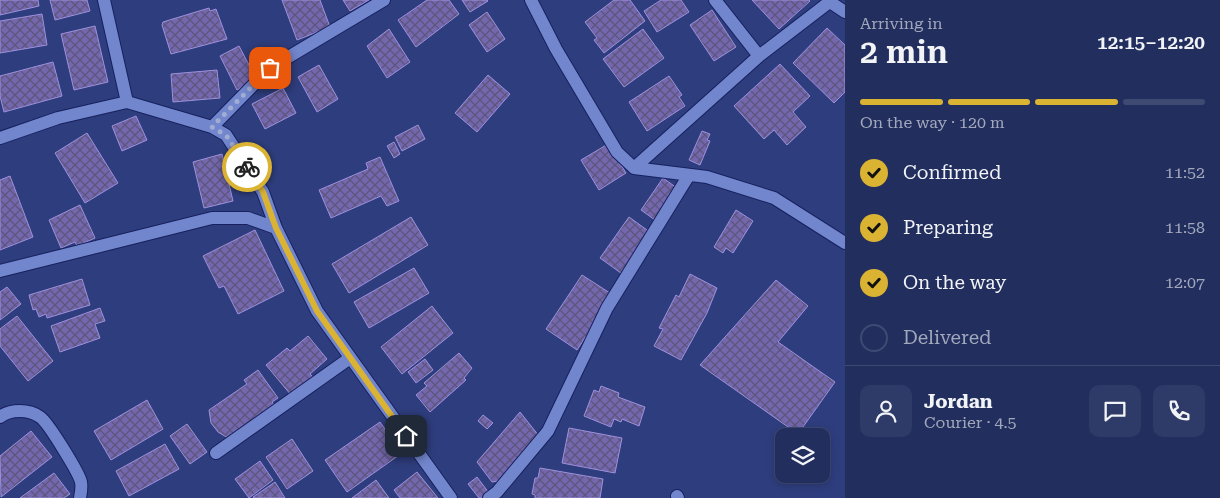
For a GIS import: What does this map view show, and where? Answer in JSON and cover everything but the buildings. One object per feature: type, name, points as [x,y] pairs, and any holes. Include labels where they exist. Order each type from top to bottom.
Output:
[{"type":"street","points":[[104,0],[128,102]]},
{"type":"street","points":[[212,127],[270,68],[384,0]]},
{"type":"street","points":[[531,0],[556,49],[617,152],[634,168],[707,177],[774,198],[845,243]]},
{"type":"street","points":[[715,0],[759,56]]},
{"type":"street","points":[[634,168],[759,56],[831,1],[845,12]]},
{"type":"street","points":[[0,138],[58,118],[128,102],[212,127],[226,135],[263,192],[276,228],[317,311],[451,498]]},
{"type":"street","points":[[489,498],[497,492],[548,431],[607,308],[689,175]]},
{"type":"street","points":[[0,271],[212,218],[248,218],[276,228]]},
{"type":"street","points":[[216,453],[350,358]]},
{"type":"street","points":[[0,418],[4,414],[25,410],[41,417],[65,451],[81,482],[80,498]]},
{"type":"way so far","points":[[247,167],[226,135],[212,127],[270,68]]},
{"type":"route","points":[[247,167],[263,192],[276,228],[317,311],[406,436]]}]
